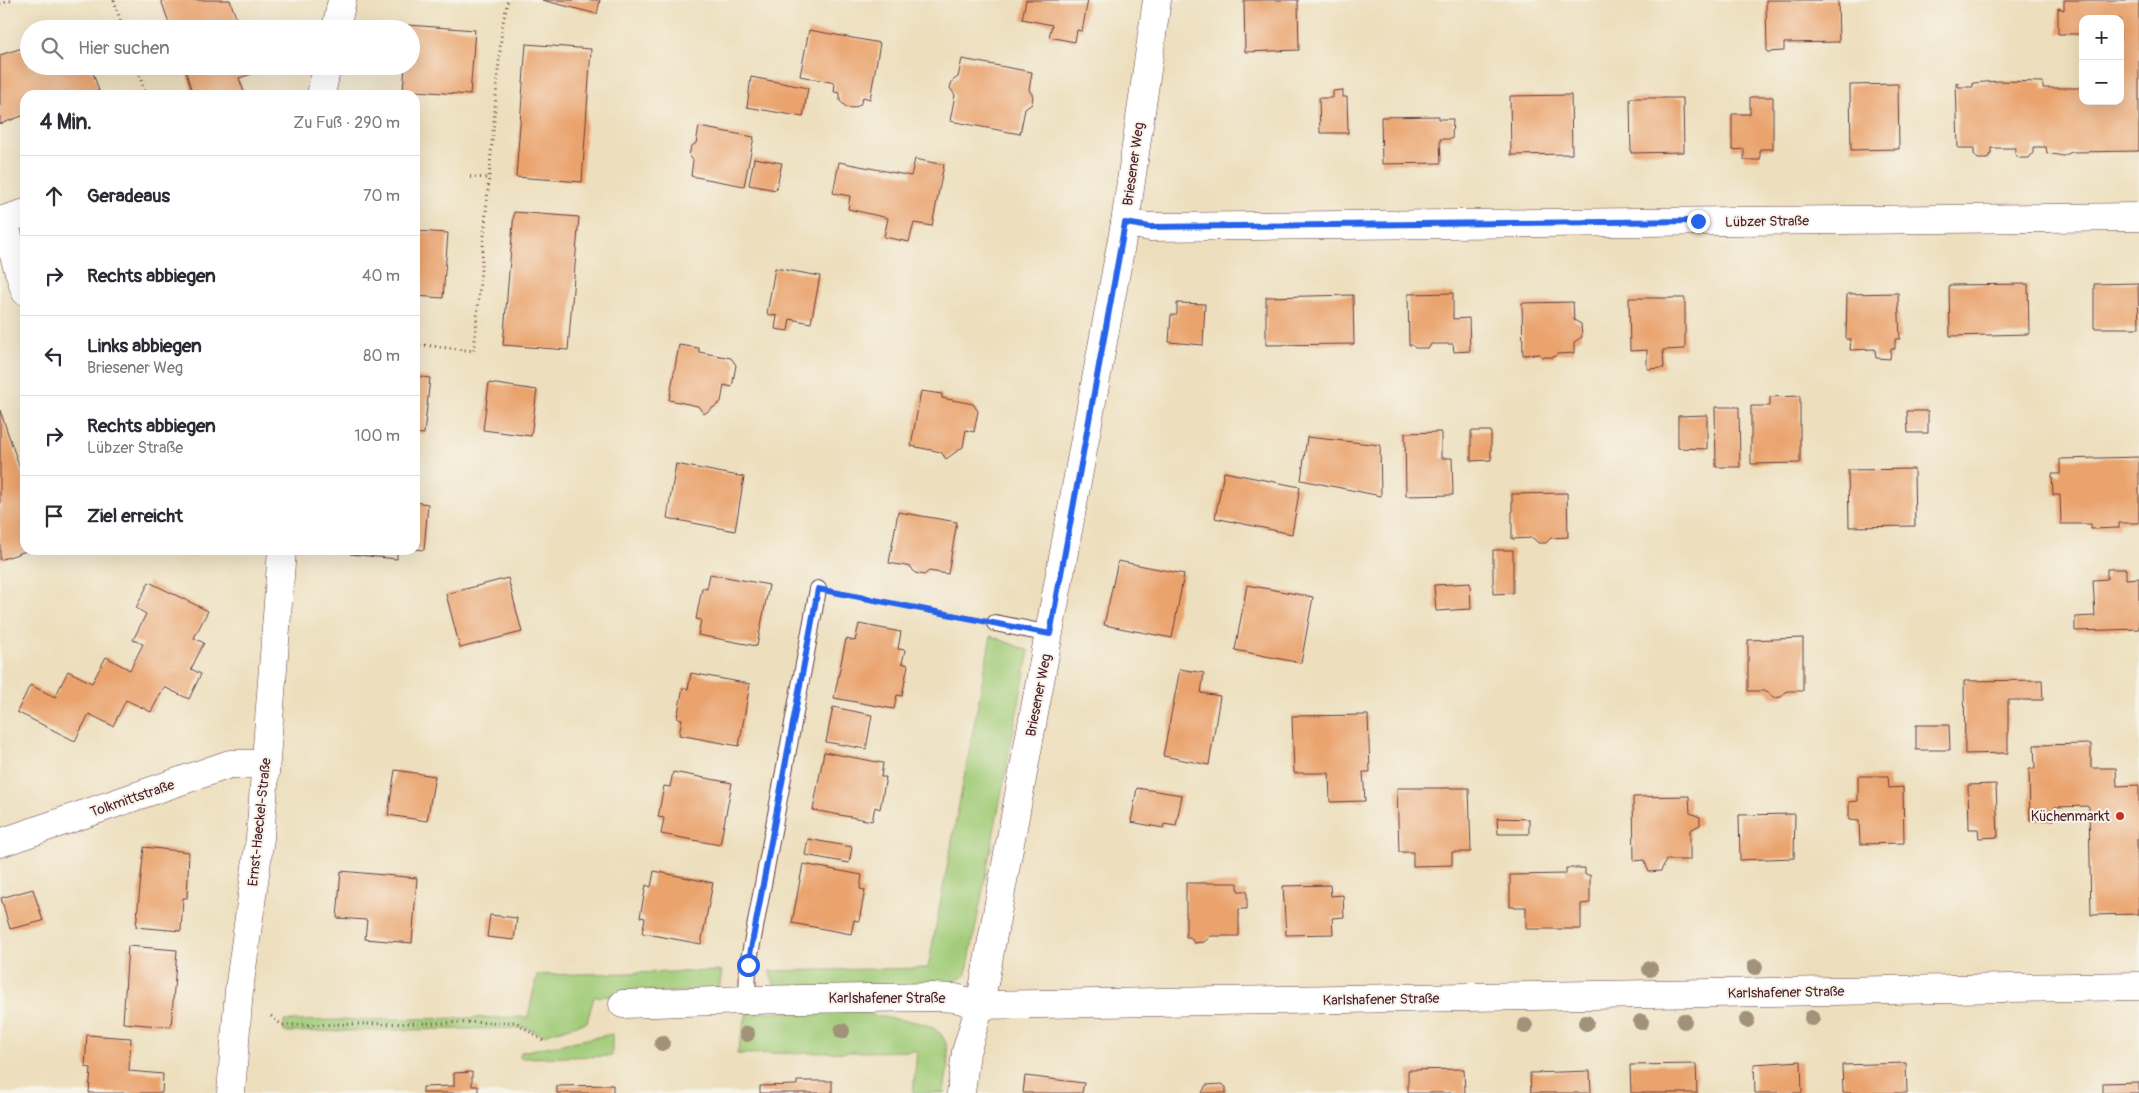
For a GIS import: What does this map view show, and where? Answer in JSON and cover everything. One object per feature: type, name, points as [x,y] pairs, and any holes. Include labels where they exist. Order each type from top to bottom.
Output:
[{"type":"street","points":[[338,20],[342,0]]},
{"type":"street","name":"Briesener Weg","points":[[961,1093],[966,1052],[980,1005],[1125,223],[1157,0]]},
{"type":"street","points":[[322,90],[325,75]]},
{"type":"street","points":[[20,215],[3,220],[20,275]]},
{"type":"street","name":"Lübzer Straße","points":[[1125,223],[1150,227],[2139,216]]},
{"type":"street","name":"Ernst-Haeckel-Straße","points":[[231,1093],[239,990],[260,838],[282,555]]},
{"type":"street","name":"Tolkmittstraße","points":[[0,843],[230,764],[265,764]]},
{"type":"street","name":"Karlshafener Straße","points":[[623,1004],[747,1000],[955,998],[980,1005],[2139,986]]},
{"type":"lane","points":[[747,1000],[748,965],[818,589]]},
{"type":"lane","points":[[995,623],[1050,634]]},
{"type":"path","points":[[0,4],[12,0]]},
{"type":"path","points":[[114,0],[120,20]]},
{"type":"path","points":[[420,345],[474,351],[502,27],[508,0]]},
{"type":"path","points":[[139,75],[144,90]]},
{"type":"path","points":[[470,177],[490,178]]},
{"type":"path","points":[[818,589],[995,623]]},
{"type":"path","points":[[239,990],[282,1025],[516,1022],[543,1041]]},
{"type":"green space","points":[[991,636],[1029,651],[965,976],[947,985],[783,989],[775,986],[769,971],[928,968]]},
{"type":"green space","points":[[722,971],[719,989],[594,997],[587,1022],[543,1035],[526,1028],[284,1032],[284,1021],[528,1017],[537,975]]},
{"type":"green space","points":[[856,1011],[923,1024],[938,1032],[944,1038],[947,1047],[948,1063],[944,1093],[913,1093],[917,1051],[737,1054],[747,1012]]},
{"type":"green space","points":[[612,1034],[612,1056],[520,1058],[521,1052]]},
{"type":"building","points":[[161,0],[230,0],[237,20],[168,20]]},
{"type":"building","points":[[542,0],[600,0],[597,14]]},
{"type":"building","points":[[1026,0],[1088,0],[1082,31],[1077,30],[1075,42],[1049,37],[1052,25],[1022,19]]},
{"type":"building","points":[[1244,0],[1298,0],[1299,50],[1245,52]]},
{"type":"building","points":[[1766,0],[1838,0],[1839,42],[1784,43],[1784,51],[1767,52]]},
{"type":"building","points":[[2064,0],[2139,0],[2139,151],[2072,152],[2063,156],[2047,153],[2046,147],[2033,147],[2033,153],[2029,158],[2019,158],[2015,154],[2015,148],[1991,148],[1991,154],[1987,159],[1978,159],[1974,154],[1974,148],[1958,148],[1956,83],[1958,83],[1958,87],[1973,87],[1973,83],[1998,81],[2043,82],[2043,88],[2079,87],[2079,105],[2124,105],[2124,15],[2079,15],[2079,34],[2058,34],[2058,8],[2064,10]]},
{"type":"building","points":[[420,26],[475,30],[470,95],[403,90],[404,75],[420,75]]},
{"type":"building","points":[[809,30],[880,43],[870,99],[863,97],[860,105],[853,108],[846,107],[840,101],[840,93],[834,92],[835,83],[800,76]]},
{"type":"building","points":[[526,44],[591,49],[582,182],[516,177]]},
{"type":"building","points":[[20,49],[20,75],[94,75],[99,90],[20,90],[20,117],[0,124],[0,55]]},
{"type":"building","points":[[962,59],[1032,72],[1029,90],[1033,96],[1032,104],[1025,109],[1020,134],[950,121],[955,95],[950,88],[952,81],[958,77]]},
{"type":"building","points":[[187,75],[249,75],[239,78],[243,90],[191,90]]},
{"type":"building","points":[[751,77],[808,88],[803,117],[747,107]]},
{"type":"building","points":[[1898,84],[1899,149],[1851,150],[1850,85]]},
{"type":"building","points":[[1343,90],[1343,97],[1347,97],[1348,133],[1320,133],[1319,98],[1333,98],[1333,91]]},
{"type":"building","points":[[1571,95],[1572,154],[1511,155],[1510,96]]},
{"type":"building","points":[[1750,97],[1773,97],[1773,149],[1760,149],[1760,160],[1744,160],[1744,149],[1732,150],[1732,114],[1750,114]]},
{"type":"building","points":[[1630,98],[1683,98],[1684,152],[1631,153]]},
{"type":"building","points":[[1439,116],[1439,119],[1453,119],[1452,139],[1440,139],[1441,163],[1382,164],[1381,117]]},
{"type":"building","points":[[699,127],[754,137],[744,186],[691,176],[693,160],[689,155],[691,147],[696,143]]},
{"type":"building","points":[[754,158],[782,163],[776,190],[749,185]]},
{"type":"building","points":[[915,159],[944,165],[932,226],[914,223],[909,242],[884,237],[888,218],[848,209],[850,196],[833,193],[839,162],[911,176]]},
{"type":"building","points":[[514,212],[579,217],[568,350],[503,345]]},
{"type":"building","points":[[420,231],[448,233],[443,298],[420,296]]},
{"type":"building","points":[[775,268],[820,276],[811,323],[790,319],[788,331],[775,329],[777,316],[767,314]]},
{"type":"building","points":[[2138,283],[2139,328],[2094,328],[2094,284]]},
{"type":"building","points":[[2028,284],[2029,334],[1950,336],[1949,285]]},
{"type":"building","points":[[1453,293],[1453,319],[1469,318],[1470,351],[1454,352],[1453,344],[1431,344],[1429,348],[1415,348],[1409,345],[1408,294]]},
{"type":"building","points":[[1898,293],[1900,339],[1895,339],[1895,349],[1891,349],[1890,359],[1876,358],[1875,349],[1850,350],[1851,339],[1846,339],[1847,294]]},
{"type":"building","points":[[1353,295],[1354,344],[1266,345],[1266,297]]},
{"type":"building","points":[[1629,298],[1685,298],[1685,349],[1663,350],[1664,368],[1647,369],[1647,350],[1630,351]]},
{"type":"building","points":[[1573,302],[1574,320],[1581,324],[1582,337],[1574,342],[1574,353],[1557,354],[1554,357],[1542,357],[1540,354],[1523,355],[1522,303]]},
{"type":"building","points":[[1177,303],[1205,304],[1203,345],[1169,342],[1171,315],[1177,315]]},
{"type":"building","points":[[679,345],[699,348],[699,352],[731,358],[736,365],[732,387],[724,385],[721,402],[704,414],[698,406],[669,400]]},
{"type":"building","points":[[420,377],[430,378],[424,434],[420,434]]},
{"type":"building","points":[[489,383],[537,390],[531,436],[483,430]]},
{"type":"building","points":[[921,391],[942,394],[942,398],[973,404],[978,411],[974,432],[966,430],[963,447],[946,459],[941,452],[911,446]]},
{"type":"building","points":[[1800,396],[1800,463],[1751,464],[1751,406],[1770,406],[1770,397]]},
{"type":"building","points":[[1715,407],[1739,407],[1740,467],[1716,467]]},
{"type":"building","points":[[0,410],[20,468],[20,553],[0,560]]},
{"type":"building","points":[[1907,411],[1928,411],[1928,433],[1908,433]]},
{"type":"building","points":[[1707,415],[1707,449],[1678,448],[1678,416]]},
{"type":"building","points":[[1471,431],[1491,431],[1491,460],[1471,461]]},
{"type":"building","points":[[1441,432],[1441,458],[1452,458],[1453,495],[1406,496],[1405,433]]},
{"type":"building","points":[[1307,437],[1380,445],[1381,496],[1301,480]]},
{"type":"building","points":[[2139,457],[2139,523],[2119,523],[2119,528],[2091,529],[2091,524],[2061,524],[2060,495],[2053,495],[2052,474],[2060,474],[2060,459]]},
{"type":"building","points":[[676,464],[744,477],[735,531],[667,518]]},
{"type":"building","points":[[1914,469],[1915,526],[1849,527],[1848,470]]},
{"type":"building","points":[[1224,472],[1300,487],[1292,534],[1215,518]]},
{"type":"building","points":[[1567,493],[1568,537],[1551,538],[1546,543],[1538,543],[1533,538],[1512,539],[1512,494]]},
{"type":"building","points":[[420,503],[428,504],[424,550],[420,550]]},
{"type":"building","points":[[898,512],[957,522],[948,574],[929,571],[924,575],[915,573],[911,567],[889,563]]},
{"type":"building","points":[[1493,550],[1513,550],[1513,593],[1493,594]]},
{"type":"building","points":[[359,555],[397,555],[397,559]]},
{"type":"building","points":[[1118,561],[1184,574],[1172,638],[1104,625]]},
{"type":"building","points":[[2107,569],[2126,569],[2126,579],[2139,578],[2139,629],[2075,631],[2075,617],[2095,616],[2093,580],[2107,579]]},
{"type":"building","points":[[710,574],[769,585],[757,646],[698,635],[701,620],[696,619],[702,588],[707,589]]},
{"type":"building","points":[[508,578],[522,632],[460,648],[446,594]]},
{"type":"building","points":[[149,582],[208,611],[194,638],[204,643],[191,669],[201,674],[189,699],[164,687],[151,712],[126,700],[113,726],[89,714],[75,741],[17,712],[30,685],[55,697],[68,671],[92,683],[106,657],[130,670],[143,644],[133,640],[146,614],[136,608]]},
{"type":"building","points":[[1470,583],[1471,609],[1436,611],[1434,585]]},
{"type":"building","points":[[1247,585],[1313,597],[1301,663],[1235,650]]},
{"type":"building","points":[[859,624],[901,632],[898,649],[905,650],[902,663],[908,665],[902,696],[897,695],[894,709],[834,698],[846,639],[855,641]]},
{"type":"building","points":[[1803,638],[1803,691],[1787,691],[1781,697],[1773,698],[1767,691],[1748,691],[1748,640]]},
{"type":"building","points":[[1180,669],[1204,673],[1201,693],[1220,696],[1209,765],[1163,756]]},
{"type":"building","points":[[691,673],[750,684],[739,746],[679,735],[682,719],[677,718],[683,687],[688,689]]},
{"type":"building","points":[[2042,680],[2043,700],[2008,700],[2008,753],[1965,754],[1964,681]]},
{"type":"building","points":[[833,707],[872,715],[866,749],[826,742]]},
{"type":"building","points":[[1368,715],[1370,772],[1363,772],[1365,801],[1330,802],[1329,773],[1294,773],[1292,716]]},
{"type":"building","points":[[1916,725],[1949,725],[1950,750],[1916,750]]},
{"type":"building","points":[[2091,744],[2091,768],[2116,768],[2117,786],[2139,785],[2139,839],[2137,839],[2139,914],[2091,915],[2089,806],[2054,807],[2054,820],[2030,820],[2029,769],[2035,769],[2034,745]]},
{"type":"building","points":[[824,752],[883,763],[881,777],[886,777],[880,809],[875,807],[872,821],[813,810]]},
{"type":"building","points":[[395,770],[435,776],[427,821],[388,815]]},
{"type":"building","points":[[673,772],[732,783],[720,845],[661,834],[664,818],[658,817],[664,786],[670,787]]},
{"type":"building","points":[[1858,776],[1888,776],[1889,788],[1903,787],[1904,843],[1860,844],[1859,821],[1849,820],[1849,802],[1858,801]]},
{"type":"building","points":[[1996,784],[1998,837],[1979,838],[1978,829],[1969,829],[1968,785]]},
{"type":"building","points":[[1137,788],[1182,795],[1176,826],[1164,824],[1163,828],[1131,822]]},
{"type":"building","points":[[1397,788],[1469,788],[1471,852],[1452,852],[1452,865],[1413,866],[1413,852],[1399,852]]},
{"type":"building","points":[[1689,796],[1690,813],[1700,817],[1700,825],[1690,830],[1690,860],[1666,860],[1661,871],[1649,872],[1644,860],[1634,861],[1633,797]]},
{"type":"building","points":[[1795,814],[1794,858],[1740,860],[1739,815]]},
{"type":"building","points":[[1497,818],[1529,819],[1529,834],[1498,834]]},
{"type":"building","points":[[808,839],[852,847],[849,863],[805,855]]},
{"type":"building","points":[[144,847],[189,852],[187,898],[183,898],[181,931],[136,927]]},
{"type":"building","points":[[803,864],[862,875],[860,889],[865,890],[859,921],[854,920],[851,934],[792,923]]},
{"type":"building","points":[[1566,868],[1585,868],[1585,875],[1590,875],[1590,903],[1581,904],[1581,929],[1526,929],[1526,907],[1510,907],[1510,875],[1566,874]]},
{"type":"building","points":[[341,871],[417,878],[412,943],[365,939],[367,920],[337,918]]},
{"type":"building","points":[[654,871],[713,883],[701,944],[642,933],[645,918],[640,917],[646,885],[651,887]]},
{"type":"building","points":[[1186,883],[1238,883],[1238,891],[1247,891],[1247,909],[1239,909],[1239,936],[1211,936],[1204,942],[1194,943],[1190,937],[1186,937]]},
{"type":"building","points":[[1330,885],[1331,896],[1343,895],[1344,917],[1332,918],[1333,934],[1286,935],[1283,886]]},
{"type":"building","points":[[33,889],[43,921],[10,929],[1,898]]},
{"type":"building","points":[[490,915],[517,918],[514,940],[487,937]]},
{"type":"building","points":[[128,946],[177,950],[171,1027],[123,1023]]},
{"type":"building","points":[[87,1035],[131,1038],[129,1071],[163,1074],[162,1093],[89,1093],[91,1068],[85,1067]]},
{"type":"building","points":[[1801,1061],[1802,1093],[1755,1093],[1754,1064]]},
{"type":"building","points":[[1906,1063],[1907,1093],[1843,1093],[1842,1065]]},
{"type":"building","points":[[1696,1064],[1697,1093],[1631,1093],[1630,1065]]},
{"type":"building","points":[[1464,1069],[1465,1093],[1408,1093],[1408,1070]]},
{"type":"building","points":[[1590,1071],[1591,1093],[1531,1093],[1530,1073]]},
{"type":"building","points":[[472,1072],[472,1086],[478,1086],[478,1093],[423,1093],[423,1087],[454,1086],[454,1073]]},
{"type":"building","points":[[1025,1076],[1084,1083],[1082,1093],[1023,1093]]},
{"type":"building","points":[[797,1081],[832,1081],[832,1093],[760,1093],[760,1086],[797,1085]]},
{"type":"building","points":[[2139,1082],[2139,1093],[2103,1093],[2103,1083]]},
{"type":"building","points":[[1222,1084],[1226,1087],[1226,1093],[1202,1093],[1206,1085]]},
{"type":"building","points":[[613,1085],[613,1093],[557,1093],[557,1086]]},
{"type":"place","name":"Küchenmarkt","points":[[2120,816]]},
{"type":"route","points":[[748,965],[818,589],[1050,634],[1125,223],[1150,227],[1698,221]]}]
